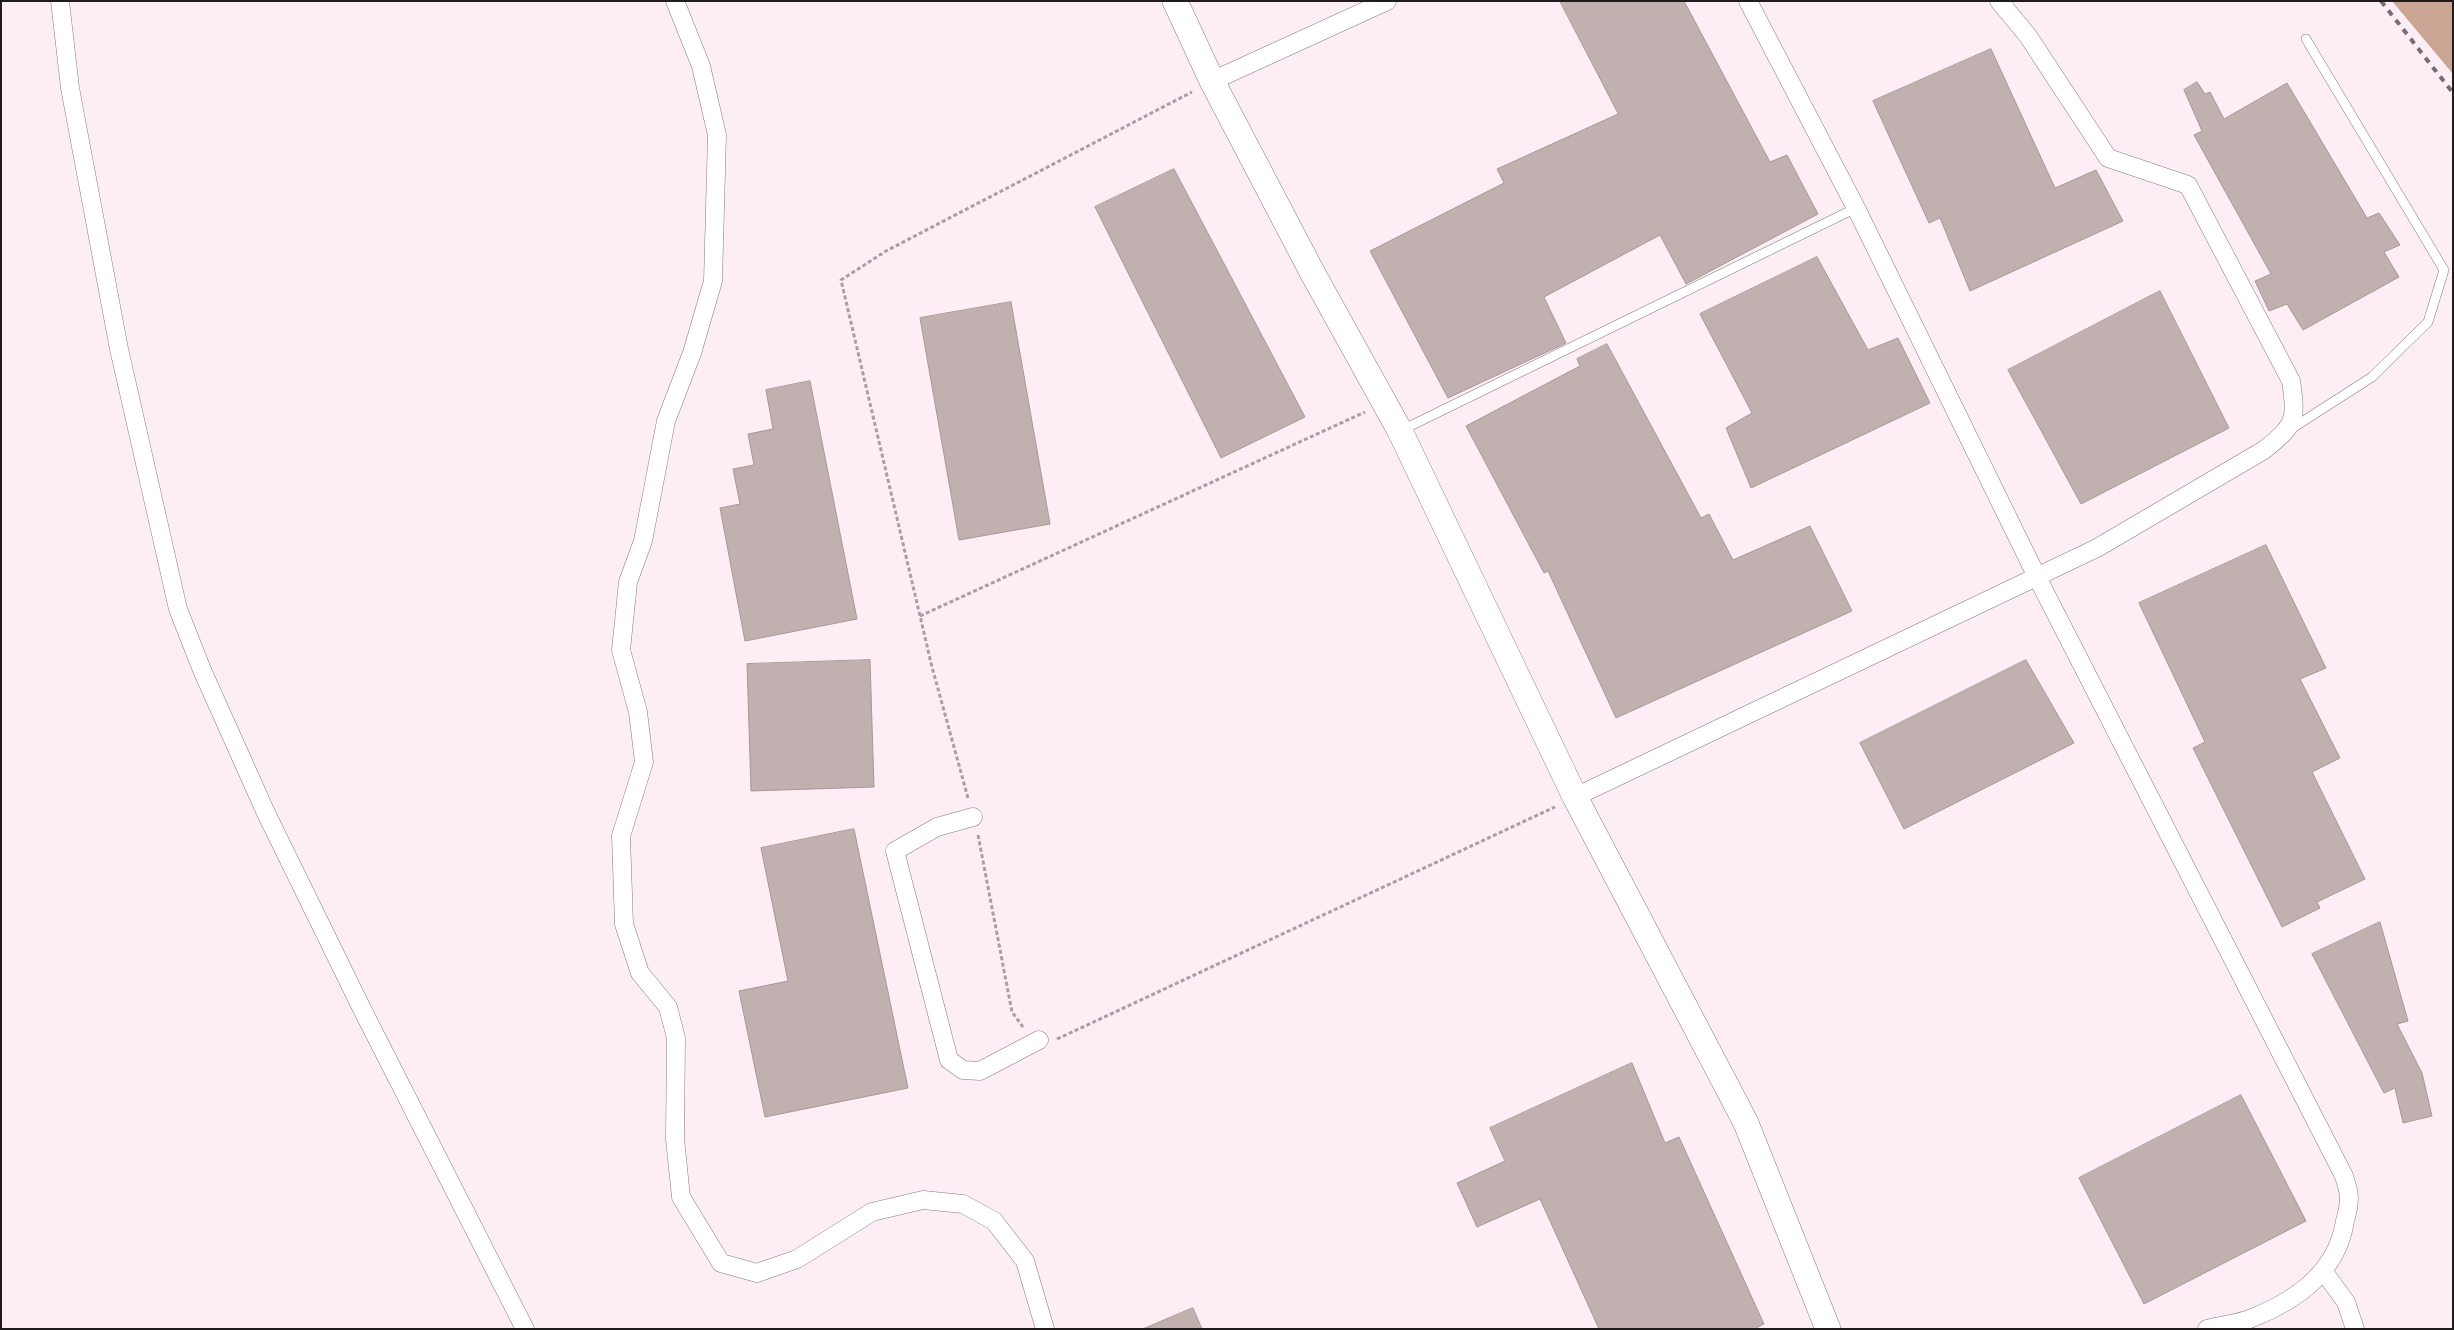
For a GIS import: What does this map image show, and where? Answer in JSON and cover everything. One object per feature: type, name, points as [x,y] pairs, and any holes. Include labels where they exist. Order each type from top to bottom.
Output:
[{"type":"street","points":[[60,1],[70,88],[119,348],[178,609],[202,670],[266,813],[362,1009],[525,1329]]},
{"type":"street","points":[[675,1],[701,66],[717,135],[713,281],[692,353],[666,420],[643,541],[628,582],[621,650],[638,712],[644,762],[621,836],[624,924],[640,973],[668,1007],[676,1038],[675,1138],[681,1197],[721,1262],[757,1273],[798,1259],[872,1212],[923,1200],[963,1204],[994,1221],[1025,1261],[1045,1329]]},
{"type":"street","points":[[1175,1],[1212,81],[1312,272],[1400,431],[1575,797],[1746,1123],[1828,1329]]},
{"type":"street","points":[[1212,81],[1387,1]]},
{"type":"street","points":[[1748,1],[1856,208],[2037,577],[2344,1176],[2349,1198],[2345,1225],[2338,1249],[2324,1272],[2309,1287],[2286,1302],[2250,1319],[2207,1329]]},
{"type":"street","points":[[1575,797],[2098,548],[2264,450],[2286,432],[2296,410],[2292,381],[2188,185],[2108,158],[2028,36],[1999,1]]},
{"type":"street","points":[[973,817],[937,827],[895,851],[949,1060],[963,1070],[980,1071],[1039,1040]]},
{"type":"street","points":[[2324,1272],[2346,1302],[2355,1329]]},
{"type":"lane","points":[[2286,432],[2372,376],[2428,322],[2444,270],[2306,39]]},
{"type":"lane","points":[[1400,431],[1856,208]]},
{"type":"path","points":[[1212,81],[886,251],[841,280],[920,616],[973,817],[1012,1012],[1026,1030],[1039,1040],[1058,1038],[1575,797]]},
{"type":"path","points":[[920,616],[1384,403]]},
{"type":"shaded area","points":[[2392,1],[2453,1],[2453,74]]},
{"type":"building","points":[[1560,1],[1684,1],[1770,162],[1787,155],[1818,214],[1686,284],[1660,235],[1544,297],[1566,343],[1448,398],[1370,251],[1504,183],[1497,169],[1618,114]]},
{"type":"building","points":[[1991,49],[2055,188],[2096,170],[2123,221],[1970,291],[1940,218],[1929,223],[1873,101]]},
{"type":"building","points":[[2197,82],[2205,94],[2210,92],[2224,119],[2287,83],[2367,218],[2379,213],[2400,245],[2384,252],[2399,277],[2303,330],[2287,304],[2269,311],[2255,281],[2271,274],[2194,135],[2202,131],[2184,90]]},
{"type":"building","points":[[1174,169],[1305,417],[1221,458],[1095,207]]},
{"type":"building","points":[[1817,257],[1868,350],[1898,338],[1930,403],[1751,488],[1726,428],[1752,413],[1700,314]]},
{"type":"building","points":[[2160,291],[2229,428],[2081,504],[2008,370]]},
{"type":"building","points":[[1011,302],[1050,524],[959,540],[920,318]]},
{"type":"building","points":[[1607,344],[1701,518],[1709,514],[1733,560],[1810,526],[1852,611],[1616,718],[1548,571],[1544,573],[1466,426],[1580,366],[1577,359]]},
{"type":"building","points":[[810,381],[857,619],[745,641],[720,508],[740,504],[733,469],[754,465],[748,434],[773,429],[766,390]]},
{"type":"building","points":[[2266,545],[2326,668],[2300,679],[2340,758],[2312,772],[2365,879],[2317,902],[2320,908],[2282,927],[2193,748],[2205,742],[2139,603]]},
{"type":"building","points":[[870,660],[874,787],[751,791],[747,664]]},
{"type":"building","points":[[2026,660],[2074,743],[1904,829],[1860,743]]},
{"type":"building","points":[[854,829],[908,1088],[765,1117],[739,991],[788,981],[761,848]]},
{"type":"building","points":[[2380,922],[2408,1021],[2397,1024],[2422,1073],[2432,1116],[2403,1123],[2395,1088],[2384,1093],[2312,954]]},
{"type":"building","points":[[1632,1063],[1665,1143],[1679,1137],[1764,1324],[1754,1329],[1599,1329],[1540,1199],[1477,1227],[1457,1183],[1505,1161],[1490,1128]]},
{"type":"building","points":[[2241,1095],[2306,1221],[2144,1304],[2079,1178]]},
{"type":"building","points":[[1193,1308],[1202,1329],[1143,1329]]},
{"type":"railway","points":[[2381,1],[2453,93]]}]
